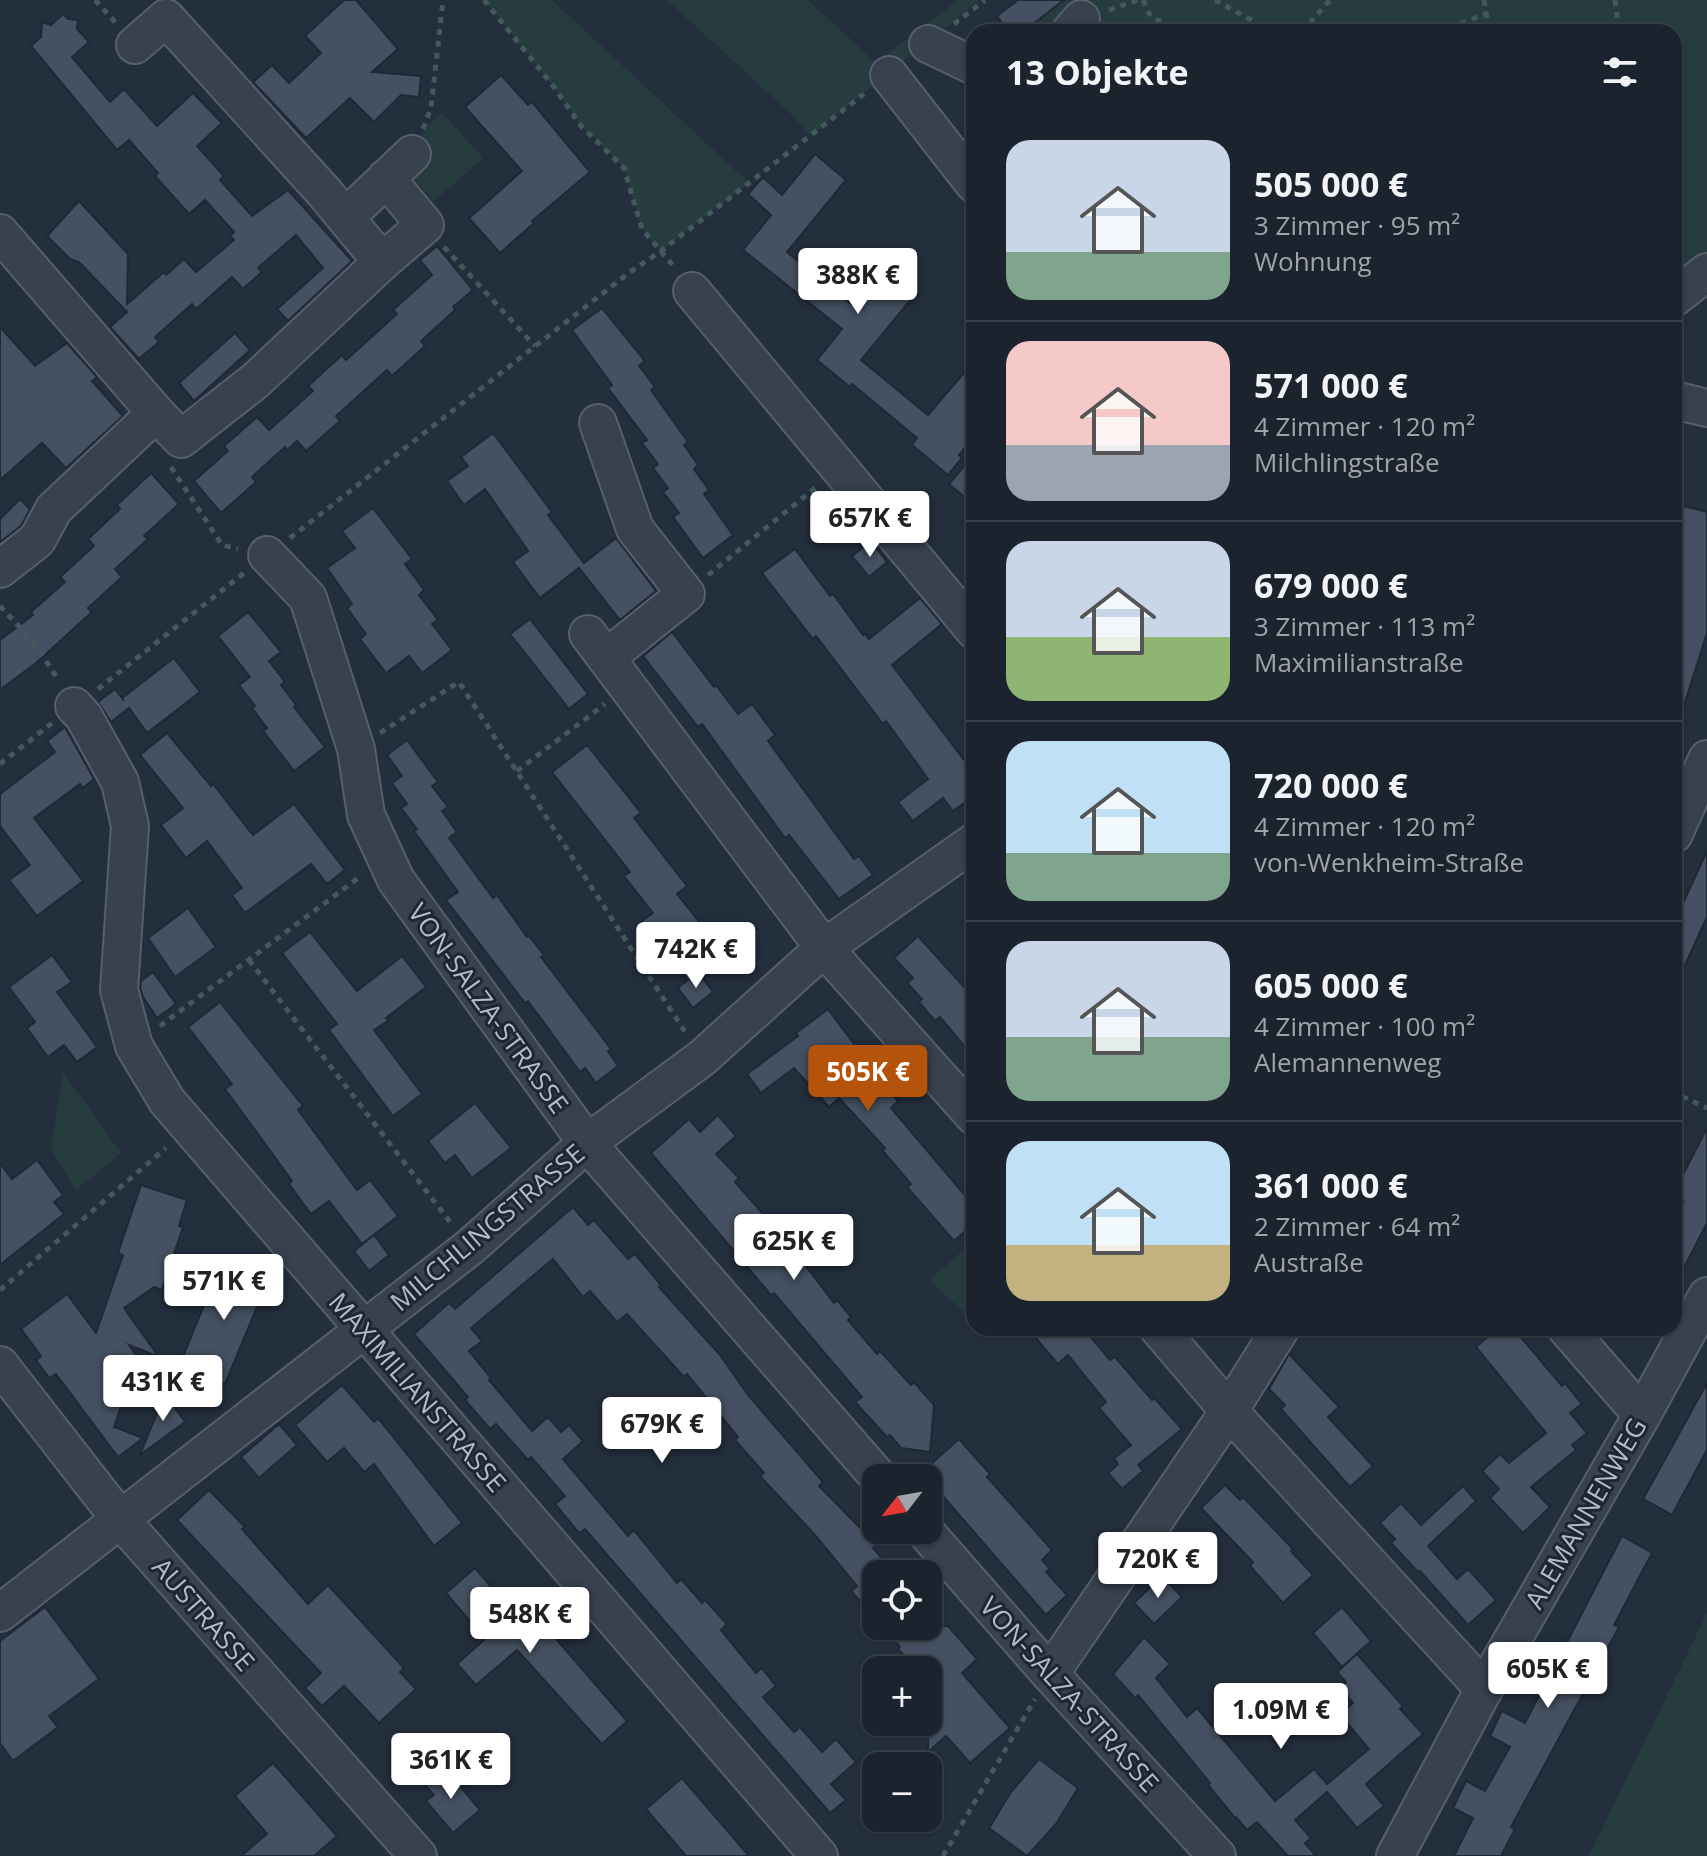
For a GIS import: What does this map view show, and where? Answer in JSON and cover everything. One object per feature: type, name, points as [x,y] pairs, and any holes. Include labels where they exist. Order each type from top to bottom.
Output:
[{"type":"street","points":[[135,45],[166,18],[346,217],[382,262]]},
{"type":"street","points":[[928,44],[966,62]]},
{"type":"street","points":[[889,75],[966,174]]},
{"type":"street","points":[[0,233],[181,439],[255,381],[425,225],[399,166],[346,217]]},
{"type":"street","points":[[1682,292],[1707,272]]},
{"type":"street","points":[[692,291],[966,620]]},
{"type":"street","points":[[1682,402],[1707,408]]},
{"type":"street","points":[[0,569],[37,540],[54,509],[156,413]]},
{"type":"street","points":[[598,423],[635,529],[686,594],[597,646],[824,948],[966,1107]]},
{"type":"street","name":"VON-SALZA-STRASSE","points":[[267,555],[308,598],[356,749],[366,815],[396,880],[587,1143],[867,1464]]},
{"type":"street","name":"MAXIMILIANSTRASSE","points":[[74,706],[84,717],[120,782],[130,826],[119,990],[134,1046],[167,1101],[819,1856]]},
{"type":"street","points":[[1682,816],[1707,759]]},
{"type":"street","name":"MILCHLINGSTRASSE","points":[[0,1613],[470,1247],[587,1143],[702,1058],[824,948],[966,848]]},
{"type":"street","name":"ALEMANNENWEG","points":[[1395,1856],[1484,1689],[1707,1296]]},
{"type":"street","points":[[1165,1336],[1229,1411],[1484,1689]]},
{"type":"street","points":[[1050,1674],[1229,1411],[1276,1336]]},
{"type":"street","points":[[1573,1336],[1642,1415]]},
{"type":"street","name":"AUSTRASSE","points":[[0,1365],[120,1519],[418,1856]]},
{"type":"street","name":"VON-SALZA-STRASSE","points":[[936,1544],[1050,1674],[1217,1856]]},
{"type":"path","points":[[399,166],[431,108],[443,0]]},
{"type":"path","points":[[484,0],[581,126],[624,168],[642,229],[661,251]]},
{"type":"path","points":[[928,44],[985,0]]},
{"type":"path","points":[[1143,0],[1151,17],[1166,24]]},
{"type":"path","points":[[1215,0],[1258,24]]},
{"type":"path","points":[[1310,24],[1330,0]]},
{"type":"path","points":[[1484,0],[1489,24]]},
{"type":"path","points":[[1615,0],[1618,24]]},
{"type":"path","points":[[1459,24],[1488,13]]},
{"type":"path","points":[[0,764],[535,346],[889,75]]},
{"type":"path","points":[[425,225],[535,346]]},
{"type":"path","points":[[181,439],[167,460],[222,545],[267,555]]},
{"type":"path","points":[[686,594],[839,468]]},
{"type":"path","points":[[0,606],[36,645],[74,706]]},
{"type":"path","points":[[356,749],[459,682],[702,1058]]},
{"type":"path","points":[[517,771],[628,686]]},
{"type":"path","points":[[134,1046],[386,858]]},
{"type":"path","points":[[249,960],[470,1247]]},
{"type":"path","points":[[1682,1096],[1707,1108]]},
{"type":"path","points":[[0,1290],[190,1127]]},
{"type":"path","points":[[943,1856],[1050,1674]]},
{"type":"green space","points":[[484,0],[552,0],[749,183],[661,251],[642,229],[624,168],[581,126]]},
{"type":"green space","points":[[667,0],[808,0],[876,63],[958,0],[979,0],[810,136],[790,113]]},
{"type":"green space","points":[[1029,0],[1707,0],[1707,261],[1682,280],[1682,24],[999,24]]},
{"type":"green space","points":[[442,112],[483,158],[434,201],[401,163],[412,154],[422,133]]},
{"type":"green space","points":[[63,1072],[121,1153],[76,1190],[51,1149]]},
{"type":"green space","points":[[966,1248],[966,1314],[929,1280]]},
{"type":"green space","points":[[1707,1613],[1707,1856],[1589,1856]]},
{"type":"building","points":[[344,0],[356,0],[398,49],[372,72],[421,76],[419,97],[401,95],[374,122],[350,98],[306,138],[253,82],[272,65],[289,83],[321,53],[305,36]]},
{"type":"building","points":[[1018,0],[1064,0],[1033,24],[1003,24],[997,16]]},
{"type":"building","points":[[63,14],[68,19],[78,20],[77,29],[89,42],[72,57],[110,102],[124,89],[157,126],[193,93],[222,123],[197,146],[224,176],[220,180],[252,216],[288,190],[352,261],[288,321],[277,309],[323,268],[296,235],[258,268],[262,272],[243,289],[232,277],[196,309],[192,304],[155,337],[159,342],[139,359],[110,327],[127,312],[79,262],[70,259],[47,236],[79,201],[128,254],[127,304],[184,259],[196,272],[234,240],[230,236],[234,232],[205,200],[189,214],[155,176],[158,173],[129,140],[117,150],[31,46],[41,37],[42,22],[51,25]]},
{"type":"building","points":[[501,75],[528,105],[532,102],[590,172],[500,253],[469,218],[522,171],[465,107]]},
{"type":"building","points":[[815,154],[846,180],[787,252],[854,306],[886,267],[917,292],[861,360],[928,415],[966,370],[966,447],[959,455],[962,458],[948,475],[912,445],[917,438],[852,384],[850,387],[817,360],[842,329],[743,250],[771,215],[748,194],[763,177],[782,195]]},
{"type":"building","points":[[437,246],[473,290],[421,341],[425,346],[392,376],[387,370],[336,416],[340,421],[306,451],[297,441],[287,450],[285,447],[252,477],[256,482],[221,513],[194,481],[228,451],[224,446],[257,417],[269,430],[313,391],[308,386],[342,355],[346,360],[397,314],[393,310],[432,275],[420,260]]},
{"type":"building","points":[[602,308],[645,361],[639,366],[655,387],[651,390],[688,442],[684,445],[698,465],[694,469],[709,490],[704,494],[733,535],[703,558],[673,517],[679,513],[663,492],[668,488],[653,468],[658,464],[642,443],[647,440],[608,388],[612,385],[572,330]]},
{"type":"building","points":[[0,327],[35,366],[67,343],[97,377],[92,381],[123,416],[66,468],[42,443],[0,480]]},
{"type":"building","points":[[235,333],[250,350],[194,401],[179,383]]},
{"type":"building","points":[[493,433],[552,512],[548,515],[584,563],[616,538],[656,591],[620,620],[579,568],[540,598],[513,562],[528,551],[485,489],[464,505],[447,481],[468,466],[461,457]]},
{"type":"building","points":[[966,464],[966,498],[949,484]]},
{"type":"building","points":[[151,473],[179,504],[144,536],[148,539],[115,569],[122,577],[88,608],[92,612],[36,663],[0,690],[0,640],[33,615],[31,612],[65,582],[60,577],[94,546],[88,539],[120,509],[117,505]]},
{"type":"building","points":[[20,499],[30,509],[21,526],[0,542],[0,519]]},
{"type":"building","points":[[1682,506],[1707,512],[1707,633],[1682,712]]},
{"type":"building","points":[[373,508],[412,559],[405,564],[424,590],[419,595],[438,620],[432,624],[452,650],[422,673],[409,656],[386,673],[360,639],[366,634],[347,608],[352,604],[327,568],[355,548],[342,531]]},
{"type":"building","points":[[871,541],[887,562],[869,577],[852,556]]},
{"type":"building","points":[[795,549],[830,596],[833,594],[869,639],[920,598],[942,624],[892,665],[966,762],[966,802],[953,811],[943,798],[913,821],[898,802],[928,779],[886,721],[883,724],[816,636],[813,639],[762,573]]},
{"type":"building","points":[[248,612],[281,652],[269,661],[285,682],[281,685],[296,705],[294,707],[325,747],[294,771],[263,731],[267,728],[239,685],[250,677],[218,636]]},
{"type":"building","points":[[530,619],[588,694],[569,709],[510,634]]},
{"type":"building","points":[[672,632],[738,714],[752,704],[775,735],[768,741],[854,859],[859,856],[873,875],[839,899],[789,835],[785,838],[702,724],[698,727],[643,656]]},
{"type":"building","points":[[174,658],[200,692],[147,733],[129,708],[111,722],[98,702],[115,689],[124,701],[122,698]]},
{"type":"building","points":[[65,727],[94,779],[83,788],[80,784],[34,818],[83,881],[37,916],[9,880],[30,865],[0,826],[0,794],[55,752],[47,741]]},
{"type":"building","points":[[167,733],[253,835],[294,804],[345,870],[327,884],[311,864],[245,913],[232,895],[242,888],[207,841],[186,858],[161,825],[183,808],[140,755]]},
{"type":"building","points":[[407,740],[438,782],[432,786],[448,807],[442,811],[457,832],[449,838],[493,898],[497,895],[544,955],[541,957],[611,1049],[608,1051],[618,1066],[596,1083],[585,1068],[580,1072],[528,1001],[525,1003],[446,900],[458,892],[414,831],[417,829],[401,808],[407,804],[392,783],[402,776],[387,755]]},
{"type":"building","points":[[587,745],[641,813],[634,818],[687,886],[677,894],[723,952],[688,980],[642,921],[653,913],[624,876],[630,872],[552,772]]},
{"type":"building","points":[[1707,851],[1707,917],[1682,972],[1682,900]]},
{"type":"building","points":[[188,908],[216,947],[175,977],[148,938]]},
{"type":"building","points":[[310,932],[357,991],[402,956],[426,987],[374,1030],[422,1094],[393,1116],[329,1030],[337,1024],[282,953]]},
{"type":"building","points":[[918,936],[966,989],[966,1048],[940,1017],[935,1021],[919,1002],[922,999],[907,983],[913,978],[894,958]]},
{"type":"building","points":[[52,955],[72,982],[57,992],[97,1047],[77,1062],[64,1045],[48,1057],[27,1028],[35,1022],[9,987]]},
{"type":"building","points":[[153,972],[176,1004],[157,1018],[140,988],[141,981]]},
{"type":"building","points":[[698,972],[713,992],[693,1008],[678,988]]},
{"type":"building","points":[[220,1002],[303,1106],[298,1110],[357,1190],[370,1180],[398,1216],[362,1244],[329,1201],[311,1214],[289,1184],[292,1181],[225,1089],[232,1084],[188,1027]]},
{"type":"building","points":[[828,1009],[857,1048],[852,1052],[898,1101],[891,1108],[966,1197],[966,1230],[954,1241],[907,1187],[911,1184],[882,1150],[885,1148],[839,1098],[829,1107],[794,1068],[761,1093],[747,1074],[798,1036],[796,1033]]},
{"type":"building","points":[[475,1103],[511,1148],[472,1178],[455,1155],[445,1163],[428,1141]]},
{"type":"building","points":[[718,1115],[736,1136],[716,1154],[739,1178],[735,1182],[786,1240],[834,1303],[837,1300],[851,1317],[848,1320],[877,1354],[880,1351],[934,1405],[930,1452],[901,1448],[890,1435],[887,1437],[855,1402],[862,1397],[651,1153],[689,1119],[700,1132]]},
{"type":"building","points":[[1707,1128],[1707,1223],[1682,1271],[1684,1202],[1682,1176]]},
{"type":"building","points":[[37,1160],[63,1195],[54,1202],[64,1214],[0,1265],[0,1163],[12,1179]]},
{"type":"building","points":[[141,1185],[187,1200],[179,1226],[183,1227],[162,1290],[154,1287],[124,1308],[159,1357],[129,1345],[137,1356],[116,1371],[128,1387],[114,1427],[143,1438],[118,1457],[56,1374],[49,1378],[36,1360],[41,1356],[21,1329],[67,1294],[96,1333],[123,1255],[118,1253]]},
{"type":"building","points":[[573,1207],[588,1225],[594,1220],[628,1259],[635,1254],[661,1285],[659,1287],[720,1355],[748,1395],[823,1482],[819,1486],[862,1530],[862,1544],[877,1545],[873,1548],[883,1560],[862,1560],[862,1603],[851,1591],[857,1586],[760,1476],[764,1473],[735,1440],[738,1437],[687,1374],[684,1377],[627,1314],[617,1322],[590,1291],[583,1297],[553,1259],[471,1328],[482,1341],[469,1351],[491,1378],[489,1380],[532,1431],[548,1417],[561,1432],[569,1425],[583,1441],[563,1459],[628,1536],[634,1530],[677,1583],[681,1579],[702,1603],[705,1600],[727,1624],[721,1630],[756,1673],[762,1668],[776,1686],[763,1697],[794,1732],[800,1727],[822,1752],[836,1739],[856,1762],[831,1784],[846,1800],[830,1813],[585,1529],[579,1533],[555,1504],[565,1496],[531,1457],[528,1460],[496,1424],[490,1429],[465,1400],[468,1397],[414,1334],[449,1303],[455,1309]]},
{"type":"building","points":[[374,1235],[389,1255],[369,1271],[354,1251]]},
{"type":"building","points":[[223,1259],[269,1278],[225,1384],[179,1366]]},
{"type":"building","points":[[1034,1336],[1090,1336],[1110,1360],[1115,1357],[1182,1429],[1138,1465],[1143,1471],[1122,1489],[1108,1473],[1118,1464],[1114,1458],[1131,1445],[1099,1408],[1106,1402],[1068,1355],[1058,1364]]},
{"type":"building","points":[[1489,1336],[1520,1336],[1562,1386],[1565,1383],[1582,1404],[1570,1413],[1587,1433],[1572,1445],[1576,1450],[1531,1487],[1550,1507],[1523,1533],[1490,1498],[1499,1489],[1482,1471],[1500,1454],[1509,1463],[1546,1433],[1476,1347]]},
{"type":"building","points":[[1289,1354],[1339,1407],[1328,1417],[1373,1466],[1350,1487],[1281,1409],[1285,1405],[1269,1389]]},
{"type":"building","points":[[1707,1383],[1707,1450],[1672,1515],[1643,1499]]},
{"type":"building","points":[[342,1385],[374,1422],[378,1418],[462,1523],[434,1546],[374,1464],[364,1472],[344,1448],[327,1462],[295,1425]]},
{"type":"building","points":[[165,1393],[185,1422],[140,1455]]},
{"type":"building","points":[[279,1424],[297,1445],[259,1478],[241,1457]]},
{"type":"building","points":[[959,1439],[990,1474],[987,1477],[1052,1550],[1042,1560],[1050,1569],[1046,1572],[1067,1595],[1046,1615],[942,1495],[942,1464],[931,1464]]},
{"type":"building","points":[[1225,1485],[1240,1500],[1243,1497],[1293,1549],[1291,1551],[1313,1575],[1283,1603],[1250,1566],[1253,1562],[1201,1508]]},
{"type":"building","points":[[1463,1486],[1476,1501],[1428,1546],[1457,1579],[1468,1569],[1496,1600],[1468,1625],[1391,1543],[1395,1539],[1380,1523],[1401,1503],[1421,1525]]},
{"type":"building","points":[[209,1490],[245,1527],[242,1529],[308,1604],[328,1585],[404,1668],[400,1672],[416,1689],[379,1723],[344,1686],[322,1706],[305,1688],[321,1673],[177,1520]]},
{"type":"building","points":[[1622,1536],[1652,1553],[1614,1625],[1619,1627],[1511,1827],[1515,1829],[1501,1856],[1454,1856],[1473,1818],[1453,1808],[1466,1781],[1485,1791],[1510,1747],[1490,1736],[1502,1711],[1525,1723]]},
{"type":"building","points":[[475,1568],[523,1624],[531,1618],[541,1629],[545,1626],[627,1721],[602,1744],[517,1650],[476,1685],[457,1664],[485,1639],[446,1593]]},
{"type":"building","points":[[1162,1576],[1182,1597],[1154,1624],[1134,1603]]},
{"type":"building","points":[[45,1607],[99,1679],[49,1716],[58,1727],[13,1761],[0,1743],[0,1641]]},
{"type":"building","points":[[1342,1607],[1371,1641],[1342,1667],[1313,1633]]},
{"type":"building","points":[[942,1626],[948,1626],[977,1659],[962,1673],[1010,1728],[970,1763],[946,1736],[928,1752],[928,1736],[942,1736],[942,1656],[905,1656],[898,1649],[900,1647],[894,1640],[942,1640]]},
{"type":"building","points":[[1144,1637],[1170,1664],[1156,1678],[1187,1717],[1197,1708],[1275,1801],[1314,1769],[1327,1784],[1369,1749],[1340,1715],[1353,1703],[1340,1688],[1346,1682],[1337,1672],[1357,1654],[1423,1734],[1366,1784],[1384,1806],[1357,1828],[1327,1792],[1295,1820],[1311,1838],[1305,1843],[1316,1856],[1288,1856],[1257,1822],[1247,1830],[1235,1818],[1138,1695],[1135,1698],[1113,1674]]},
{"type":"building","points":[[1039,1759],[1078,1788],[1056,1824],[1027,1856],[989,1828],[1011,1792]]},
{"type":"building","points":[[273,1763],[337,1836],[314,1856],[241,1856],[267,1834],[235,1796]]},
{"type":"building","points":[[445,1768],[480,1810],[453,1833],[426,1801],[434,1795],[425,1785]]},
{"type":"building","points":[[682,1778],[749,1856],[686,1856],[646,1809]]}]
